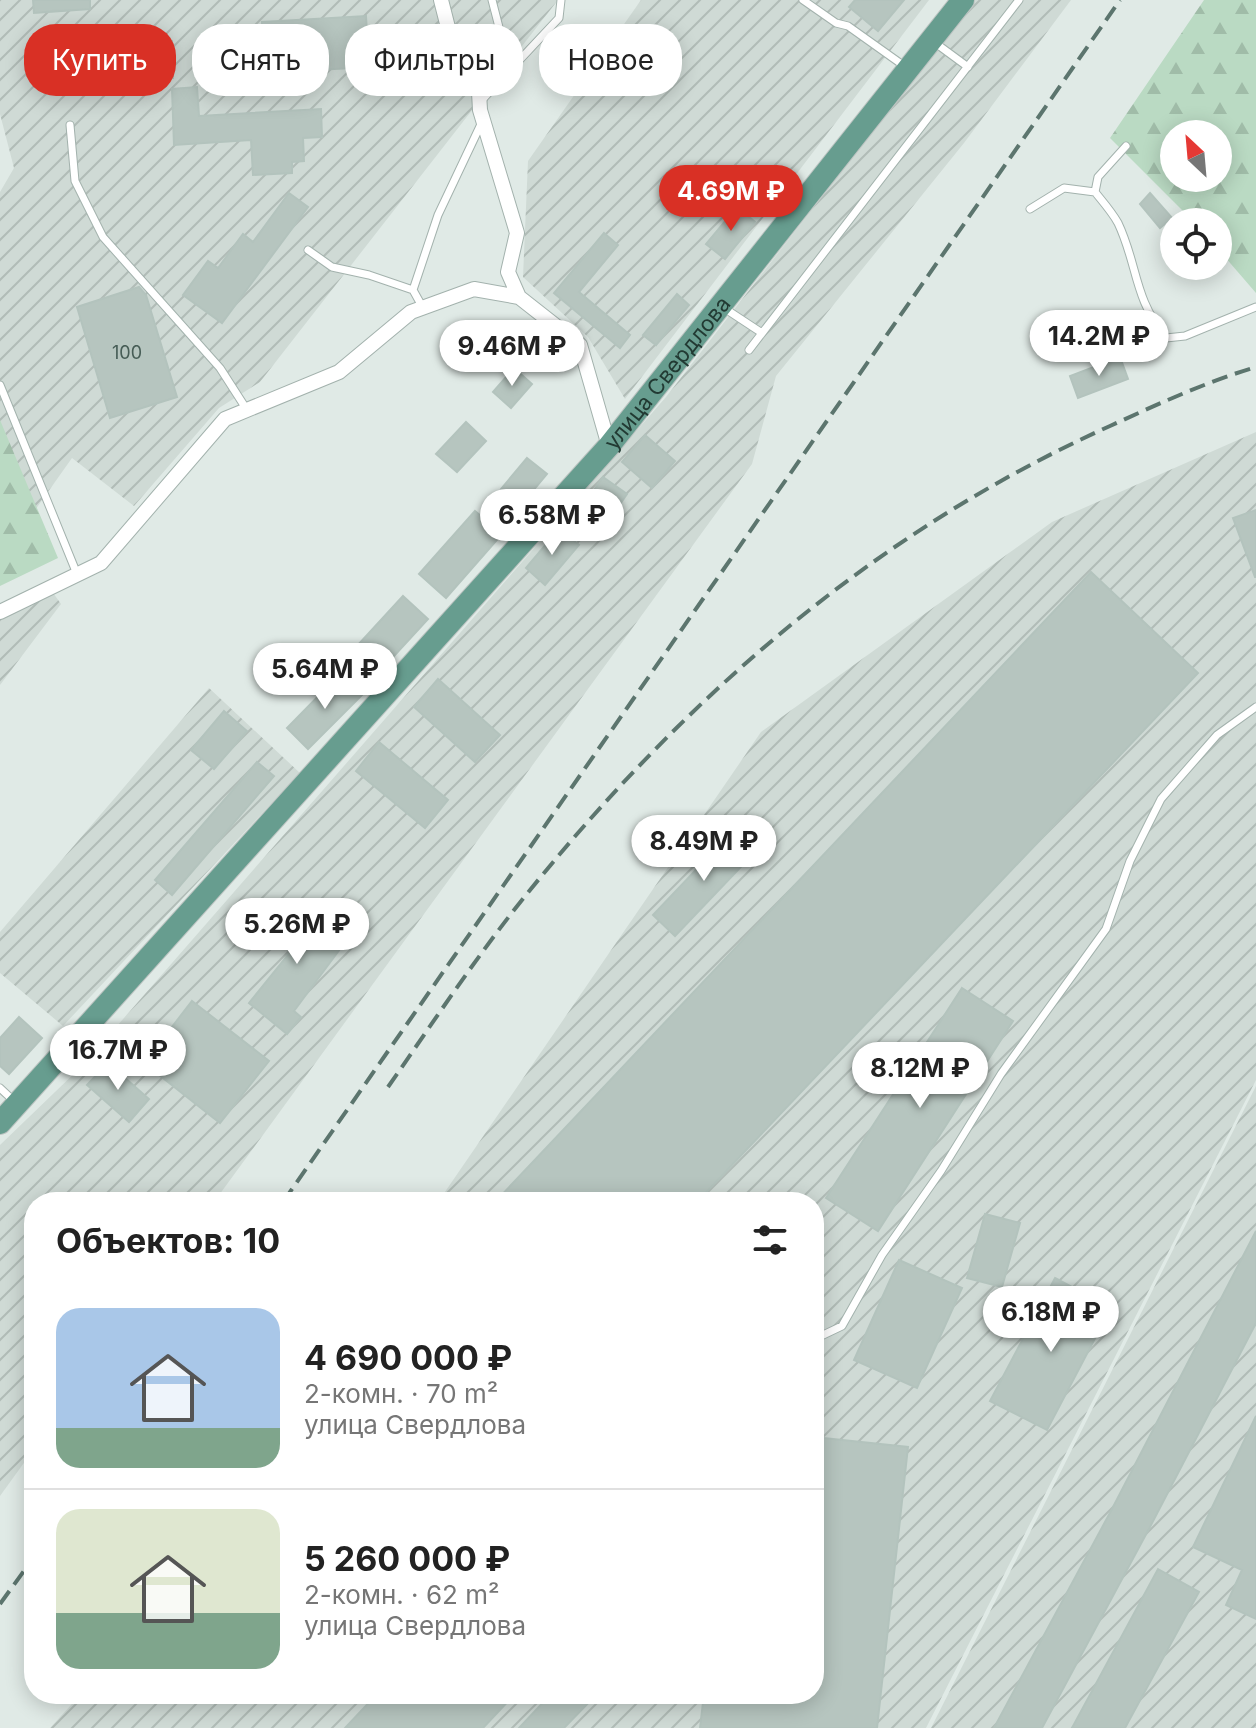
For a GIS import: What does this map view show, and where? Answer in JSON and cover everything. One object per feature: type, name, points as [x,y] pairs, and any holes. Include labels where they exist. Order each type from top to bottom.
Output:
[{"type":"main road","name":"улица Свердлова","points":[[0,1123],[609,446],[960,2]]},
{"type":"street","points":[[441,0],[447,24]]},
{"type":"street","points":[[479,96],[517,233],[508,272],[519,297],[580,345],[609,446]]},
{"type":"street","points":[[0,612],[101,563],[225,419],[339,372],[411,312],[474,289],[519,297]]},
{"type":"lane","points":[[492,0],[498,24]]},
{"type":"lane","points":[[479,102],[559,18],[561,0]]},
{"type":"lane","points":[[803,0],[836,23],[848,26],[908,69]]},
{"type":"lane","points":[[749,350],[1019,0]]},
{"type":"lane","points":[[932,40],[968,67]]},
{"type":"lane","points":[[413,290],[438,215],[483,120]]},
{"type":"lane","points":[[70,125],[75,181],[103,237],[220,368],[247,410]]},
{"type":"lane","points":[[1095,192],[1098,177],[1126,146]]},
{"type":"lane","points":[[1030,209],[1064,188],[1095,192],[1117,221],[1139,293],[1153,322],[1166,338],[1185,336],[1256,307]]},
{"type":"lane","points":[[308,250],[332,267],[369,275],[413,290],[423,308]]},
{"type":"lane","points":[[721,306],[762,333]]},
{"type":"lane","points":[[0,385],[77,574]]},
{"type":"lane","points":[[824,1335],[842,1326],[882,1255],[941,1171],[1001,1074],[1106,929],[1130,861],[1161,799],[1217,735],[1256,707]]},
{"type":"lane","points":[[0,1088],[18,1105]]},
{"type":"shaded area","points":[[0,0],[558,0],[523,45],[523,24],[345,24],[345,96],[483,96],[260,382],[219,408],[134,506],[72,458],[28,520],[0,450],[0,192],[14,168],[0,114]]},
{"type":"shaded area","points":[[641,0],[929,0],[625,399],[588,337],[523,277],[528,161],[574,96],[682,96],[682,24],[624,24]]},
{"type":"shaded area","points":[[975,0],[1071,0],[964,143],[776,376],[752,464],[221,1192],[24,1192],[24,1463],[0,1496],[0,1145],[83,1065],[666,397]]},
{"type":"shaded area","points":[[1256,432],[1256,1080],[926,1728],[50,1728],[72,1704],[824,1704],[824,1192],[445,1192],[761,732],[1052,522]]},
{"type":"shaded area","points":[[51,590],[61,604],[0,685],[0,614]]},
{"type":"shaded area","points":[[209,688],[300,773],[63,1026],[0,973],[0,932]]},
{"type":"shaded area","points":[[1256,1086],[1256,1728],[931,1728]]},
{"type":"green space","points":[[1204,0],[1256,0],[1256,293],[1232,265],[1232,208],[1180,208],[1164,192],[1232,192],[1232,120],[1160,120],[1160,188],[1110,138]]},
{"type":"green space","points":[[0,420],[58,558],[0,586]]},
{"type":"building","points":[[33,0],[90,0],[90,9],[34,13]]},
{"type":"building","points":[[855,0],[904,0],[878,31],[849,7]]},
{"type":"building","points":[[366,16],[366,24],[345,24],[345,68],[329,69],[329,24],[262,22]]},
{"type":"building","points":[[192,87],[192,96],[198,96],[199,116],[321,109],[322,137],[303,138],[304,161],[292,162],[292,173],[253,175],[251,140],[174,145],[172,96],[176,96],[176,89]]},
{"type":"building","points":[[289,193],[308,207],[222,323],[183,295],[208,261],[218,268],[243,234],[253,242]]},
{"type":"building","points":[[1150,193],[1163,208],[1160,208],[1160,228],[1140,204]]},
{"type":"building","points":[[737,207],[755,222],[725,259],[706,244]]},
{"type":"building","points":[[604,233],[618,245],[579,292],[630,335],[620,348],[554,293]]},
{"type":"building","points":[[139,287],[146,295],[177,397],[110,418],[77,307]]},
{"type":"building","points":[[677,294],[689,305],[656,345],[643,335]]},
{"type":"building","points":[[1120,357],[1128,379],[1078,398],[1070,376]]},
{"type":"building","points":[[514,368],[532,384],[511,408],[493,392]]},
{"type":"building","points":[[466,422],[486,441],[457,472],[436,454]]},
{"type":"building","points":[[645,435],[675,461],[652,488],[622,462]]},
{"type":"building","points":[[527,458],[547,474],[521,505],[501,489]]},
{"type":"building","points":[[603,477],[627,494],[605,526],[581,509]]},
{"type":"building","points":[[1256,510],[1256,577],[1255,577],[1233,518]]},
{"type":"building","points":[[475,511],[502,534],[446,598],[419,574]]},
{"type":"building","points":[[559,529],[579,545],[545,585],[526,568]]},
{"type":"building","points":[[1091,572],[1198,673],[706,1192],[504,1192]]},
{"type":"building","points":[[403,596],[428,619],[382,669],[357,646]]},
{"type":"building","points":[[341,673],[362,695],[308,749],[287,728]]},
{"type":"building","points":[[438,679],[500,735],[475,762],[414,707]]},
{"type":"building","points":[[224,711],[247,731],[214,769],[191,750]]},
{"type":"building","points":[[379,742],[448,800],[425,828],[356,771]]},
{"type":"building","points":[[257,762],[274,776],[172,895],[155,880]]},
{"type":"building","points":[[734,830],[756,851],[675,936],[653,915]]},
{"type":"building","points":[[294,901],[346,941],[294,1011],[301,1017],[287,1034],[249,1003],[296,945],[273,928]]},
{"type":"building","points":[[962,988],[1013,1021],[878,1231],[826,1198]]},
{"type":"building","points":[[192,1001],[269,1061],[220,1123],[144,1063]]},
{"type":"building","points":[[19,1017],[42,1038],[9,1074],[0,1066],[0,1038]]},
{"type":"building","points":[[108,1063],[149,1099],[129,1122],[87,1085]]},
{"type":"building","points":[[985,1214],[1020,1223],[1002,1287],[967,1278]]},
{"type":"building","points":[[1256,1231],[1256,1323],[1151,1525],[1042,1728],[994,1728],[1112,1509]]},
{"type":"building","points":[[899,1260],[962,1288],[917,1388],[854,1360]]},
{"type":"building","points":[[1055,1278],[1111,1308],[1047,1430],[990,1401]]},
{"type":"building","points":[[1256,1416],[1256,1619],[1226,1605],[1242,1570],[1193,1547]]},
{"type":"building","points":[[824,1438],[908,1447],[877,1728],[700,1728],[703,1704],[824,1704]]},
{"type":"building","points":[[1158,1569],[1199,1592],[1125,1728],[1072,1728]]},
{"type":"building","points":[[368,1704],[506,1704],[483,1728],[345,1728]]},
{"type":"building","points":[[542,1704],[587,1704],[564,1728],[519,1728]]},
{"type":"railway","points":[[290,1192],[1120,0]]},
{"type":"railway","points":[[388,1087],[504,923],[584,826],[649,756],[788,627],[863,570],[941,517],[1024,469],[1164,402],[1256,367]]},
{"type":"railway","points":[[0,1604],[24,1571]]}]
